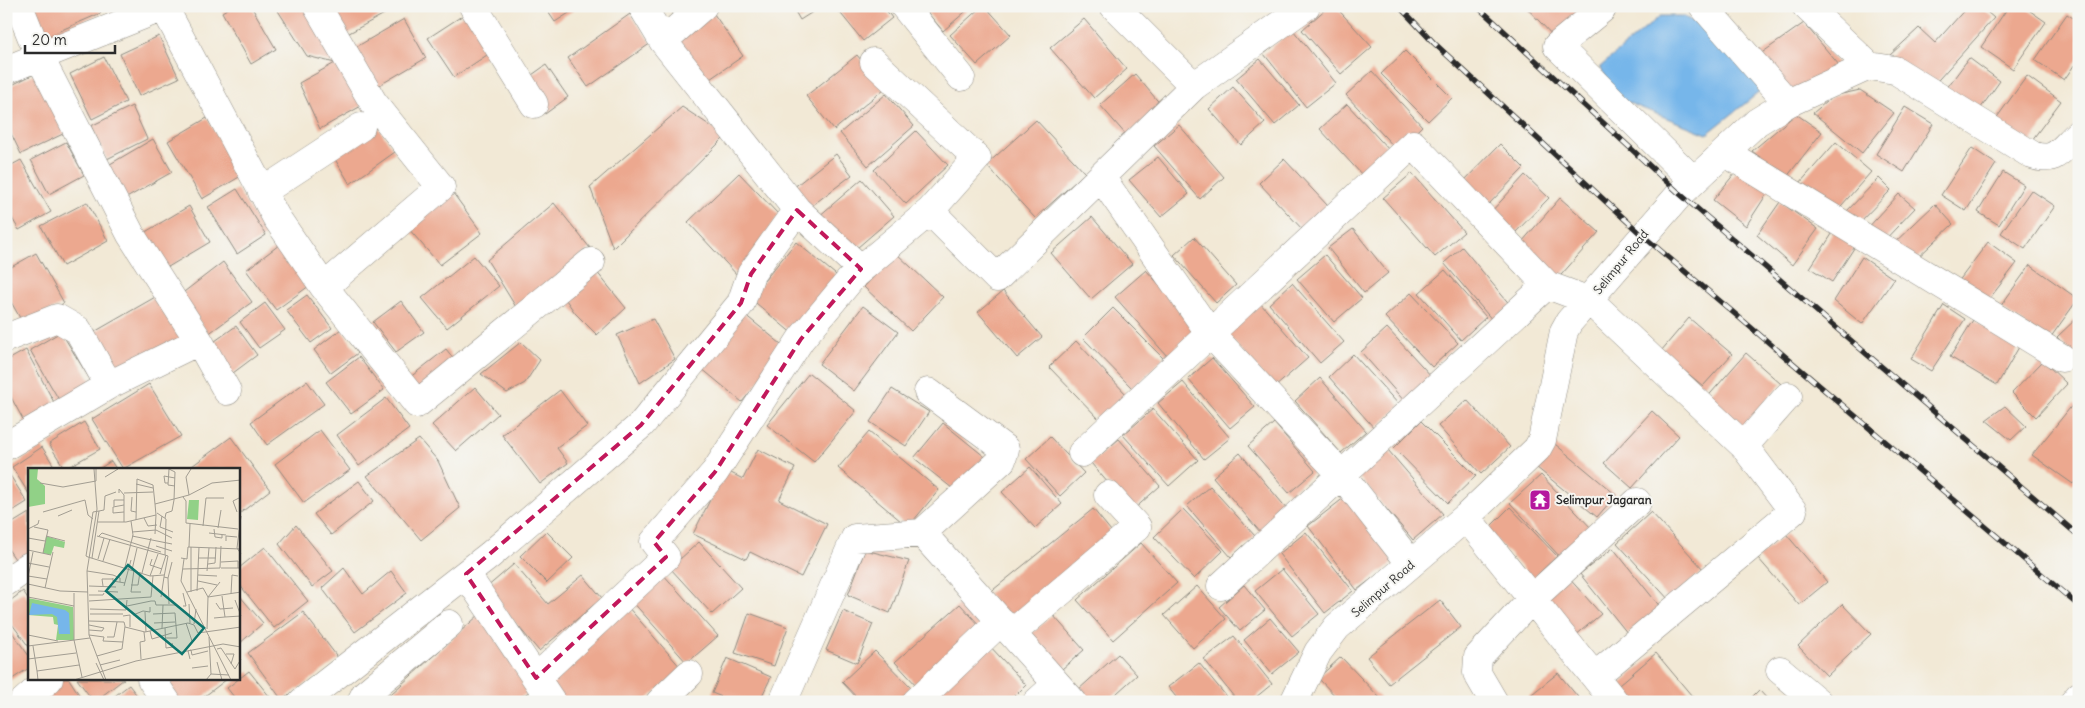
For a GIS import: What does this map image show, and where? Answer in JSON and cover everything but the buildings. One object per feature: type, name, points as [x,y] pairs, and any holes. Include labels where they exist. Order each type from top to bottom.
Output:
[{"type":"street","points":[[19,6],[40,58],[131,235],[199,341],[228,391]]},
{"type":"street","points":[[317,6],[373,102],[441,186],[324,286]]},
{"type":"street","points":[[473,6],[534,104]]},
{"type":"street","points":[[642,6],[663,41],[797,210],[861,269]]},
{"type":"street","points":[[663,41],[703,6]]},
{"type":"street","points":[[904,6],[961,77]]},
{"type":"street","points":[[1114,6],[1194,86]]},
{"type":"street","points":[[930,211],[997,278],[1194,86],[1306,6]]},
{"type":"street","points":[[1703,6],[1788,103]]},
{"type":"street","points":[[1806,6],[1869,66],[1895,70],[2032,156],[2044,160],[2051,158],[2079,133]]},
{"type":"street","points":[[6,70],[40,58],[118,14],[165,7],[276,217],[324,286],[417,404],[591,262]]},
{"type":"street","points":[[1602,9],[1557,46],[1694,181]]},
{"type":"street","points":[[536,678],[666,557],[654,542],[715,472],[801,339],[861,269],[930,211],[977,158],[874,62]]},
{"type":"street","name":"Selimpur Road","points":[[1294,702],[1318,652],[1337,627],[1466,517],[1538,449],[1542,440],[1564,331],[1569,322],[1590,301],[1642,235],[1694,181],[1757,122],[1788,103],[1869,66]]},
{"type":"street","points":[[262,192],[361,127]]},
{"type":"street","points":[[1082,453],[1209,332],[1413,144],[1548,285],[1590,301],[1744,446],[1793,512],[1595,676]]},
{"type":"street","points":[[1726,153],[2062,358]]},
{"type":"street","points":[[1101,177],[1209,332],[1341,474],[1411,564]]},
{"type":"street","points":[[302,702],[466,574],[641,425],[741,303],[751,274],[797,210]]},
{"type":"street","points":[[1221,586],[1548,285]]},
{"type":"street","points":[[6,338],[57,318],[78,330],[109,385]]},
{"type":"street","points":[[6,446],[109,385],[199,341]]},
{"type":"street","points":[[783,702],[855,538],[922,533],[1002,460],[1005,449],[928,392]]},
{"type":"street","points":[[1744,446],[1788,396]]},
{"type":"street","points":[[916,702],[1007,627],[1137,527],[1108,494]]},
{"type":"street","points":[[1494,702],[1477,673],[1478,657],[1532,598],[1637,502]]},
{"type":"street","points":[[1466,517],[1615,702]]},
{"type":"street","points":[[922,533],[1065,693],[1037,702]]},
{"type":"street","points":[[6,582],[28,567]]},
{"type":"street","points":[[466,574],[552,702]]},
{"type":"street","points":[[361,702],[366,694],[449,624]]},
{"type":"street","points":[[1780,670],[1818,702]]},
{"type":"street","points":[[660,702],[689,674]]},
{"type":"street","points":[[23,702],[48,680]]},
{"type":"street","points":[[152,680],[167,702]]},
{"type":"street","points":[[2074,702],[2079,696]]},
{"type":"highlighted area","points":[[797,210],[861,269],[801,339],[715,472],[654,542],[666,557],[536,678],[466,574],[641,425],[741,303],[751,274]]},
{"type":"water","points":[[1660,16],[1682,16],[1723,36],[1762,90],[1707,134],[1619,99],[1600,67]]},
{"type":"railway","points":[[1399,6],[1434,43],[1642,235],[2079,606]]},
{"type":"railway","points":[[1477,6],[1680,194],[2079,536]]},
{"type":"place","name":"Selimpur Jagaran","points":[[1540,500]]}]
